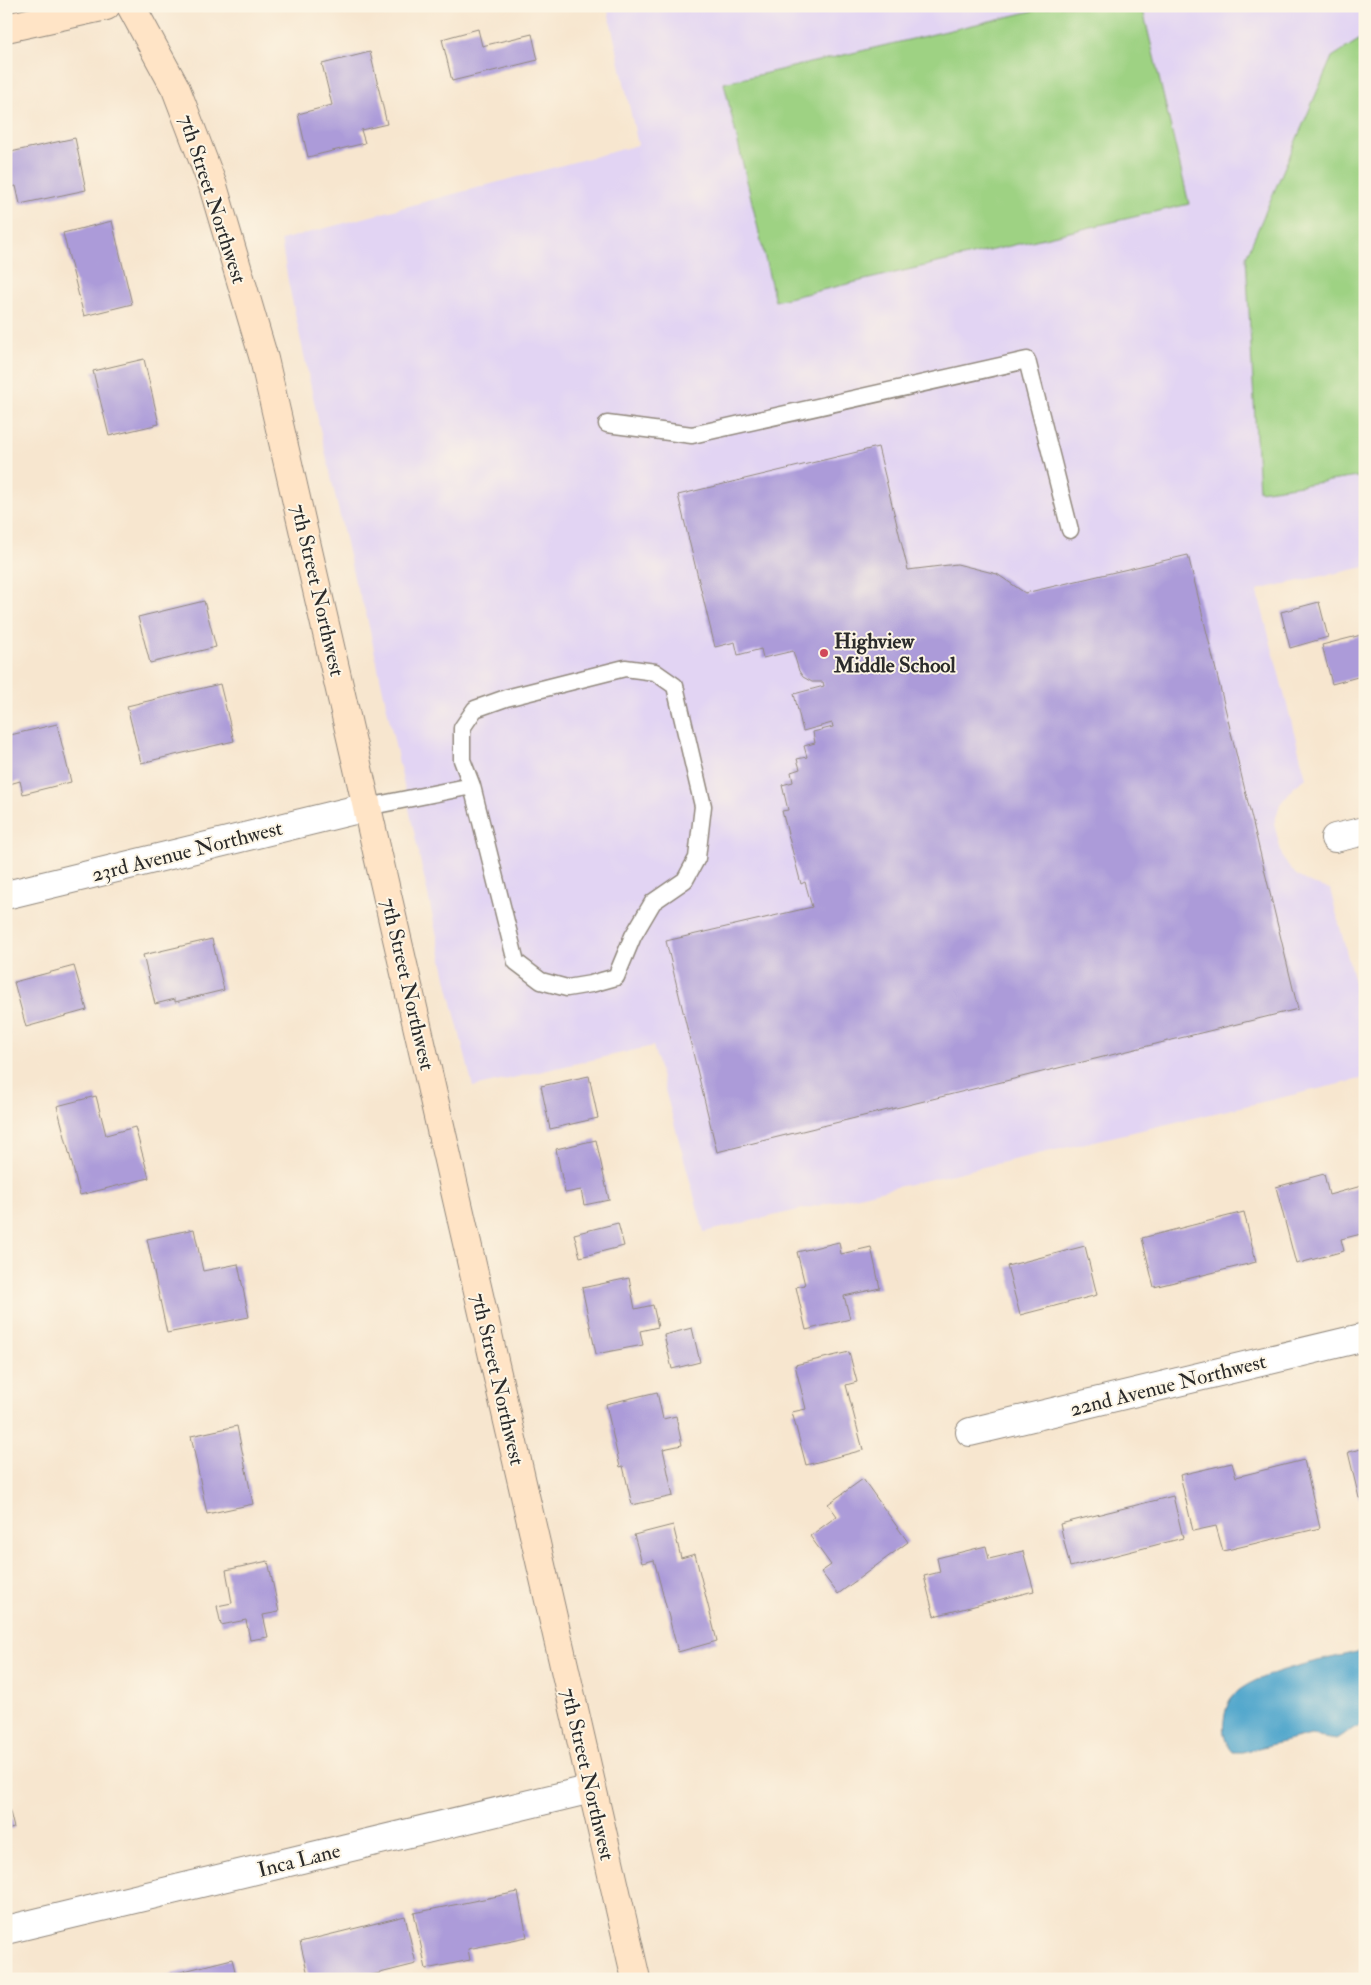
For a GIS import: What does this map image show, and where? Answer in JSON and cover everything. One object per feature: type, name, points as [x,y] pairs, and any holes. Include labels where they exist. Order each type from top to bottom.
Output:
[{"type":"street","points":[[6,28],[106,6]]},
{"type":"street","name":"7th Street Northwest","points":[[132,6],[176,90],[213,186],[264,359],[636,1979]]},
{"type":"street","name":"23rd Avenue Northwest","points":[[6,895],[367,807]]},
{"type":"street","points":[[1335,838],[1365,831]]},
{"type":"street","name":"22nd Avenue Northwest","points":[[970,1432],[1365,1338]]},
{"type":"street","name":"Inca Lane","points":[[6,1930],[592,1789]]},
{"type":"lane","points":[[607,424],[692,435],[1027,360],[1070,530]]},
{"type":"lane","points":[[625,668],[656,672],[675,686],[703,806],[697,858],[685,880],[653,902],[633,936],[616,977],[566,988],[541,981],[516,962],[472,786],[462,760],[462,728],[475,709],[506,698],[625,668]]},
{"type":"lane","points":[[367,807],[472,786]]},
{"type":"shaded area","name":"Highview Middle School","points":[[607,6],[1365,6],[1365,567],[1257,590],[1306,778],[1293,788],[1280,804],[1274,824],[1283,859],[1297,876],[1312,884],[1330,889],[1365,1023],[1365,1078],[704,1232],[653,1046],[473,1087],[449,991],[366,613],[355,582],[320,429],[281,240],[638,145]]},
{"type":"green space","points":[[1054,6],[1142,6],[1189,204],[775,301],[724,83]]},
{"type":"green space","points":[[1365,36],[1365,476],[1259,491],[1246,257],[1332,57]]},
{"type":"water","points":[[1365,1650],[1365,1723],[1337,1739],[1311,1735],[1242,1752],[1233,1752],[1230,1749],[1224,1733],[1224,1717],[1231,1698],[1241,1689],[1256,1680],[1293,1667]]},
{"type":"building","points":[[478,29],[482,46],[532,34],[538,60],[452,81],[442,39]]},
{"type":"building","points":[[370,52],[387,124],[361,130],[365,143],[308,157],[298,114],[332,105],[322,64]]},
{"type":"building","points":[[75,138],[86,190],[20,204],[16,186],[6,188],[6,153]]},
{"type":"building","points":[[112,221],[132,304],[84,316],[63,233]]},
{"type":"building","points":[[144,359],[159,424],[109,436],[93,371]]},
{"type":"building","name":"Highview Middle School","points":[[878,447],[908,570],[957,564],[997,574],[1025,593],[1188,555],[1298,1009],[717,1152],[666,941],[812,907],[805,882],[801,884],[782,811],[788,810],[782,785],[793,782],[791,772],[800,769],[797,759],[807,757],[804,746],[815,743],[813,732],[833,727],[832,723],[803,731],[794,694],[824,686],[823,682],[812,682],[803,677],[799,671],[793,651],[763,658],[761,649],[738,655],[735,642],[715,647],[678,495]]},
{"type":"building","points":[[204,601],[216,647],[150,663],[138,617]]},
{"type":"building","points":[[1319,602],[1328,637],[1290,648],[1281,612]]},
{"type":"building","points":[[1365,634],[1365,675],[1332,684],[1322,645]]},
{"type":"building","points":[[220,684],[234,741],[141,763],[127,706]]},
{"type":"building","points":[[57,724],[71,782],[23,794],[20,781],[6,785],[6,736]]},
{"type":"building","points":[[212,939],[224,990],[175,1002],[175,999],[155,1004],[143,955]]},
{"type":"building","points":[[74,966],[87,1010],[26,1027],[14,982]]},
{"type":"building","points":[[6,1021],[10,1033],[6,1034]]},
{"type":"building","points":[[589,1076],[598,1118],[550,1129],[541,1086]]},
{"type":"building","points":[[96,1096],[106,1135],[135,1127],[149,1178],[80,1195],[57,1106]]},
{"type":"building","points":[[596,1140],[609,1200],[584,1205],[581,1190],[565,1193],[556,1149]]},
{"type":"building","points":[[1324,1174],[1329,1195],[1365,1185],[1365,1233],[1341,1239],[1344,1251],[1296,1264],[1276,1187]]},
{"type":"building","points":[[1244,1212],[1256,1262],[1154,1287],[1142,1238]]},
{"type":"building","points":[[618,1223],[624,1246],[580,1257],[574,1234]]},
{"type":"building","points":[[194,1229],[203,1271],[238,1264],[249,1317],[167,1333],[147,1239]]},
{"type":"building","points":[[839,1242],[841,1254],[871,1247],[880,1288],[844,1296],[850,1319],[806,1330],[796,1287],[805,1285],[797,1252]]},
{"type":"building","points":[[1085,1246],[1097,1295],[1020,1315],[1007,1266]]},
{"type":"building","points":[[629,1278],[635,1309],[653,1305],[658,1327],[640,1331],[643,1345],[596,1354],[582,1288]]},
{"type":"building","points":[[692,1328],[700,1362],[672,1369],[664,1335]]},
{"type":"building","points":[[849,1352],[857,1382],[846,1385],[863,1450],[806,1465],[792,1412],[806,1409],[795,1365]]},
{"type":"building","points":[[657,1392],[663,1419],[676,1416],[682,1445],[663,1449],[673,1496],[632,1505],[623,1466],[620,1467],[606,1404]]},
{"type":"building","points":[[237,1426],[253,1504],[207,1514],[191,1436]]},
{"type":"building","points":[[1365,1448],[1365,1497],[1359,1498],[1348,1452]]},
{"type":"building","points":[[1304,1460],[1320,1528],[1223,1551],[1216,1526],[1193,1531],[1180,1475],[1232,1463],[1236,1477]]},
{"type":"building","points":[[863,1479],[908,1542],[838,1594],[821,1572],[831,1565],[810,1536],[837,1516],[828,1504]]},
{"type":"building","points":[[1173,1496],[1183,1538],[1070,1567],[1060,1524]]},
{"type":"building","points":[[673,1525],[681,1558],[695,1554],[717,1641],[678,1652],[654,1560],[642,1563],[634,1535]]},
{"type":"building","points":[[986,1546],[989,1559],[1023,1551],[1034,1591],[934,1616],[924,1576],[940,1572],[937,1558]]},
{"type":"building","points":[[268,1561],[279,1612],[263,1615],[268,1637],[250,1640],[246,1620],[221,1625],[217,1606],[232,1603],[226,1570]]},
{"type":"building","points":[[6,1796],[14,1828],[6,1830]]},
{"type":"building","points":[[518,1892],[527,1937],[468,1949],[470,1960],[426,1969],[414,1913]]},
{"type":"building","points":[[405,1916],[416,1964],[356,1979],[309,1979],[300,1942]]},
{"type":"building","points":[[232,1959],[237,1979],[160,1979],[160,1977]]},
{"type":"place","name":"Highview Middle School","points":[[824,653]]}]
